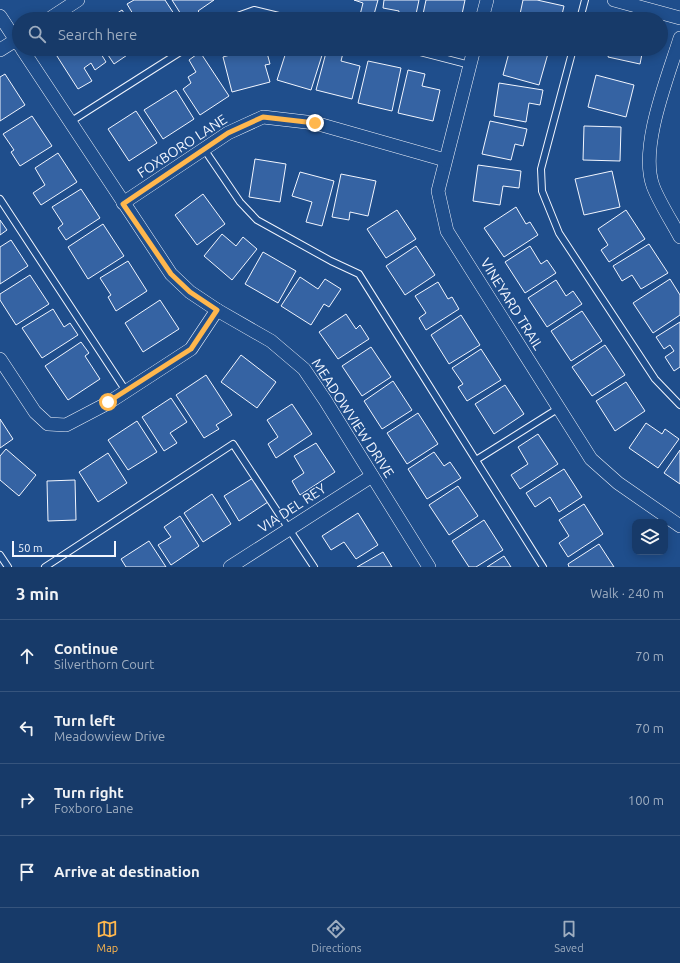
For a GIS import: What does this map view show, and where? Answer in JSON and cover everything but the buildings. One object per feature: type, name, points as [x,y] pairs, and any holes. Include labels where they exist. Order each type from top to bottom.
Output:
[{"type":"street","points":[[60,12],[78,0]]},
{"type":"street","points":[[484,12],[487,0]]},
{"type":"street","points":[[614,0],[658,12]]},
{"type":"street","points":[[668,15],[680,18]]},
{"type":"street","name":"MEADOWVIEW DRIVE","points":[[0,16],[12,33]]},
{"type":"street","points":[[680,38],[655,118],[649,166],[653,186],[680,237]]},
{"type":"street","points":[[0,50],[12,46]]},
{"type":"street","name":"MEADOWVIEW DRIVE","points":[[27,56],[123,204],[171,274],[190,292],[217,310],[271,341],[304,368],[429,567]]},
{"type":"street","name":"VINEYARD TRAIL","points":[[472,56],[438,191],[447,231],[590,458],[618,483],[680,526]]},
{"type":"street","name":"FOXBORO LANE","points":[[123,204],[228,133],[263,117],[315,123],[446,160]]},
{"type":"street","points":[[0,359],[35,412],[48,424],[66,425],[108,402],[191,349],[217,310]]},
{"type":"street","name":"VIA DEL REY","points":[[230,567],[372,476]]},
{"type":"lane","points":[[582,12],[586,0]]},
{"type":"lane","points":[[248,12],[254,10],[262,12]]},
{"type":"lane","points":[[70,122],[174,56]]},
{"type":"lane","points":[[435,56],[470,65]]},
{"type":"lane","points":[[571,56],[541,169],[542,191],[559,233],[655,379],[680,405]]},
{"type":"lane","points":[[204,149],[240,202],[256,220],[331,261],[359,274],[543,567]]},
{"type":"lane","points":[[0,199],[126,391]]},
{"type":"lane","points":[[476,460],[559,408]]},
{"type":"lane","points":[[45,567],[233,444],[290,528],[314,567]]},
{"type":"lane","points":[[0,555],[8,567]]},
{"type":"route","points":[[108,402],[191,349],[217,310],[190,292],[171,274],[123,204],[228,133],[263,117],[315,123]]}]
